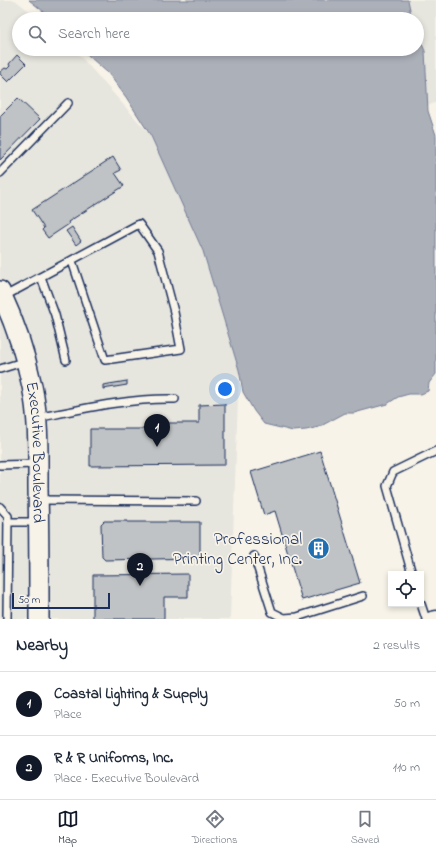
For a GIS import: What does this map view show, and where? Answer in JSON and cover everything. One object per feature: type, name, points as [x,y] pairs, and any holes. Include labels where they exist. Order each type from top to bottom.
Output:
[{"type":"street","name":"Executive Boulevard","points":[[1,294],[12,317],[26,361],[32,385],[36,418],[38,464],[39,619]]},
{"type":"street","points":[[431,619],[436,618]]},
{"type":"lane","points":[[0,173],[68,103]]},
{"type":"lane","points":[[1,294],[41,277],[140,224],[158,251],[174,312],[181,349],[105,360],[72,261]]},
{"type":"lane","points":[[41,277],[55,314],[66,360]]},
{"type":"lane","points":[[0,369],[26,361]]},
{"type":"lane","points":[[36,418],[121,402],[175,399]]},
{"type":"lane","points":[[411,571],[387,486],[394,472],[436,451]]},
{"type":"lane","points":[[0,465],[38,464]]},
{"type":"lane","points":[[38,500],[196,501]]},
{"type":"lane","points":[[0,507],[8,516],[7,619]]},
{"type":"lane","points":[[8,522],[38,522]]},
{"type":"lane","points":[[254,556],[272,612],[284,619],[297,617],[363,596]]},
{"type":"lane","points":[[422,607],[426,619]]},
{"type":"shaded area","points":[[0,0],[15,0],[30,12],[12,12],[12,56],[80,56],[151,136],[203,251],[239,370],[230,619],[0,619]]},
{"type":"shaded area","points":[[29,0],[408,0],[411,12],[44,12]]},
{"type":"shaded area","points":[[374,0],[436,0],[436,102],[426,107],[418,56],[424,56],[424,12],[380,12]]},
{"type":"shaded area","points":[[424,49],[428,111],[436,135],[436,374],[429,383],[428,391],[421,394],[409,394],[398,397],[387,404],[354,413],[345,413],[319,427],[306,430],[293,431],[264,424],[254,411],[243,392],[239,370],[203,251],[151,136],[126,97],[108,73],[89,56],[424,56]]},
{"type":"building","points":[[16,56],[18,56],[26,64],[8,82],[0,74],[0,72],[5,68],[7,69],[10,66],[9,64]]},
{"type":"building","points":[[18,98],[40,119],[0,160],[0,116]]},
{"type":"building","points":[[113,157],[121,170],[115,173],[124,186],[68,222],[69,224],[48,238],[42,230],[44,228],[32,210]]},
{"type":"building","points":[[72,227],[81,241],[76,245],[66,231]]},
{"type":"building","points":[[127,381],[127,385],[103,389],[103,385]]},
{"type":"building","points":[[225,404],[225,465],[90,466],[90,429],[150,429],[150,423],[199,423],[199,405]]},
{"type":"building","name":"Professional Printing Center, Inc.","points":[[320,451],[360,583],[302,600],[275,511],[264,515],[251,472]]},
{"type":"building","points":[[104,521],[200,522],[200,558],[105,560],[102,557],[101,524]]},
{"type":"building","points":[[188,574],[188,597],[164,597],[164,619],[93,619],[93,575]]},
{"type":"place","name":"Coastal Lighting & Supply","points":[[157,447]]},
{"type":"place","name":"Professional Printing Center, Inc.","points":[[318,549]]},
{"type":"place","name":"R & R Uniforms, Inc.","points":[[140,586]]}]
